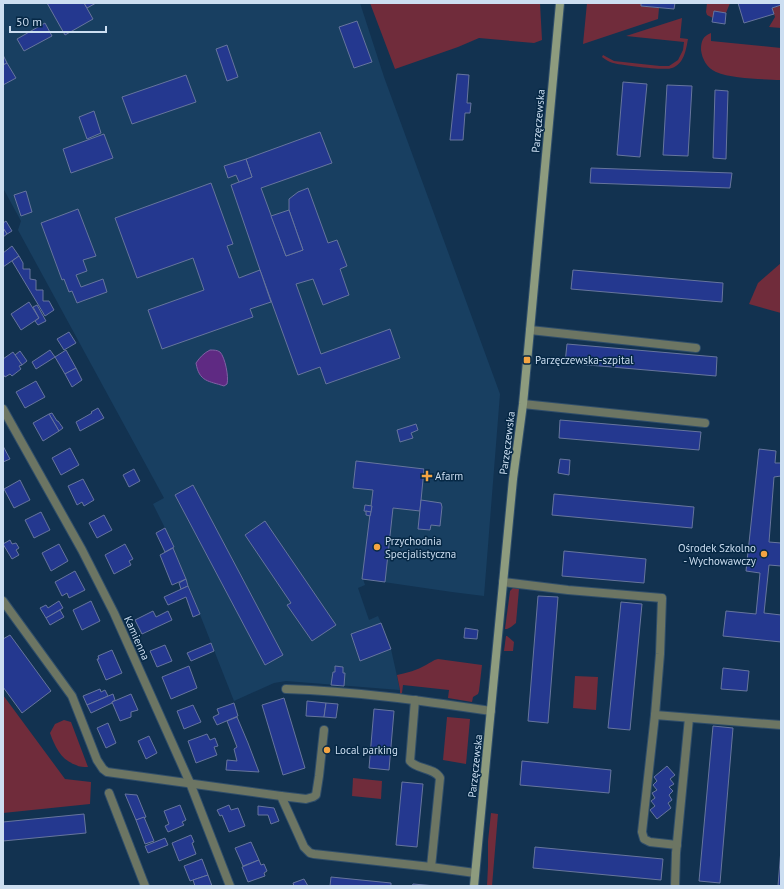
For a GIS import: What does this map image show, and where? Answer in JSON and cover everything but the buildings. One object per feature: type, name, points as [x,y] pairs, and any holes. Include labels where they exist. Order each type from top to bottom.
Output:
[{"type":"street","name":"Parzęczewska","points":[[474,886],[513,479],[523,404],[560,3]]},
{"type":"street","points":[[530,330],[696,348]]},
{"type":"street","points":[[523,404],[704,423]]},
{"type":"street","name":"Kamienna","points":[[3,409],[82,550],[110,606],[190,783],[230,886]]},
{"type":"street","points":[[503,582],[568,590],[662,598],[660,654],[655,714],[642,832],[644,839],[650,842],[677,845]]},
{"type":"street","points":[[3,601],[72,696],[97,760],[107,772],[281,796],[306,799],[313,798],[316,794],[319,776],[324,730]]},
{"type":"street","points":[[286,689],[314,690],[415,700],[491,711]]},
{"type":"street","points":[[415,700],[410,761],[416,766],[438,774],[440,778],[431,867]]},
{"type":"street","points":[[655,714],[781,725]]},
{"type":"street","points":[[675,886],[677,845],[689,718]]},
{"type":"street","points":[[109,793],[145,886]]},
{"type":"street","points":[[281,796],[304,847],[310,853],[475,873]]},
{"type":"shaded area","points":[[3,3],[360,3],[384,77],[500,394],[484,596],[363,579],[365,585],[358,588],[369,620],[378,616],[381,623],[391,649],[400,690],[286,681],[274,683],[234,701],[186,579],[165,528],[153,504],[164,498],[18,230],[21,221],[3,188]]},
{"type":"shaded area","points":[[370,3],[540,3],[542,40],[534,43],[479,38],[395,69]]},
{"type":"shaded area","points":[[587,3],[641,3],[641,6],[659,8],[658,19],[583,44]]},
{"type":"shaded area","points":[[707,3],[730,3],[726,13],[714,11],[713,18],[707,15]]},
{"type":"shaded area","points":[[781,5],[781,28],[769,27],[775,17],[772,8]]},
{"type":"shaded area","points":[[682,18],[680,38],[688,39],[682,60],[672,68],[661,69],[613,63],[602,57],[603,55],[614,61],[669,66],[678,60],[683,50],[684,42],[626,36]]},
{"type":"shaded area","points":[[711,33],[711,41],[781,48],[781,80],[739,77],[716,72],[710,68],[702,57],[701,44],[703,39]]},
{"type":"shaded area","points":[[781,263],[781,313],[749,304],[758,283]]},
{"type":"shaded area","points":[[210,350],[217,350],[222,355],[226,367],[227,377],[227,384],[224,386],[209,382],[202,377],[197,369],[196,363],[202,355]]},
{"type":"shaded area","points":[[513,588],[519,589],[516,623],[505,629],[510,591]]},
{"type":"shaded area","points":[[506,636],[514,642],[513,651],[504,651]]},
{"type":"shaded area","points":[[438,659],[482,665],[479,691],[478,694],[473,697],[472,702],[448,698],[449,690],[403,685],[402,693],[400,694],[397,675],[416,670]]},
{"type":"shaded area","points":[[575,676],[598,677],[596,710],[573,708]]},
{"type":"shaded area","points":[[3,695],[65,779],[91,782],[90,804],[3,813]]},
{"type":"shaded area","points":[[447,717],[470,719],[466,764],[443,760]]},
{"type":"shaded area","points":[[64,720],[71,722],[88,767],[71,763],[62,756],[56,748],[50,733],[55,724]]},
{"type":"shaded area","points":[[353,778],[382,781],[381,799],[352,796]]},
{"type":"shaded area","points":[[491,813],[498,814],[492,886],[487,886],[488,841]]},
{"type":"place","name":"Parzęczewska-szpital","points":[[527,360]]},
{"type":"place","name":"Afarm","points":[[427,476]]},
{"type":"place","name":"Przychodnia Specjalistyczna","points":[[377,547]]},
{"type":"place","name":"Ośrodek Szkolno - Wychowawczy","points":[[764,554]]},
{"type":"place","name":"Local parking","points":[[327,750]]}]
